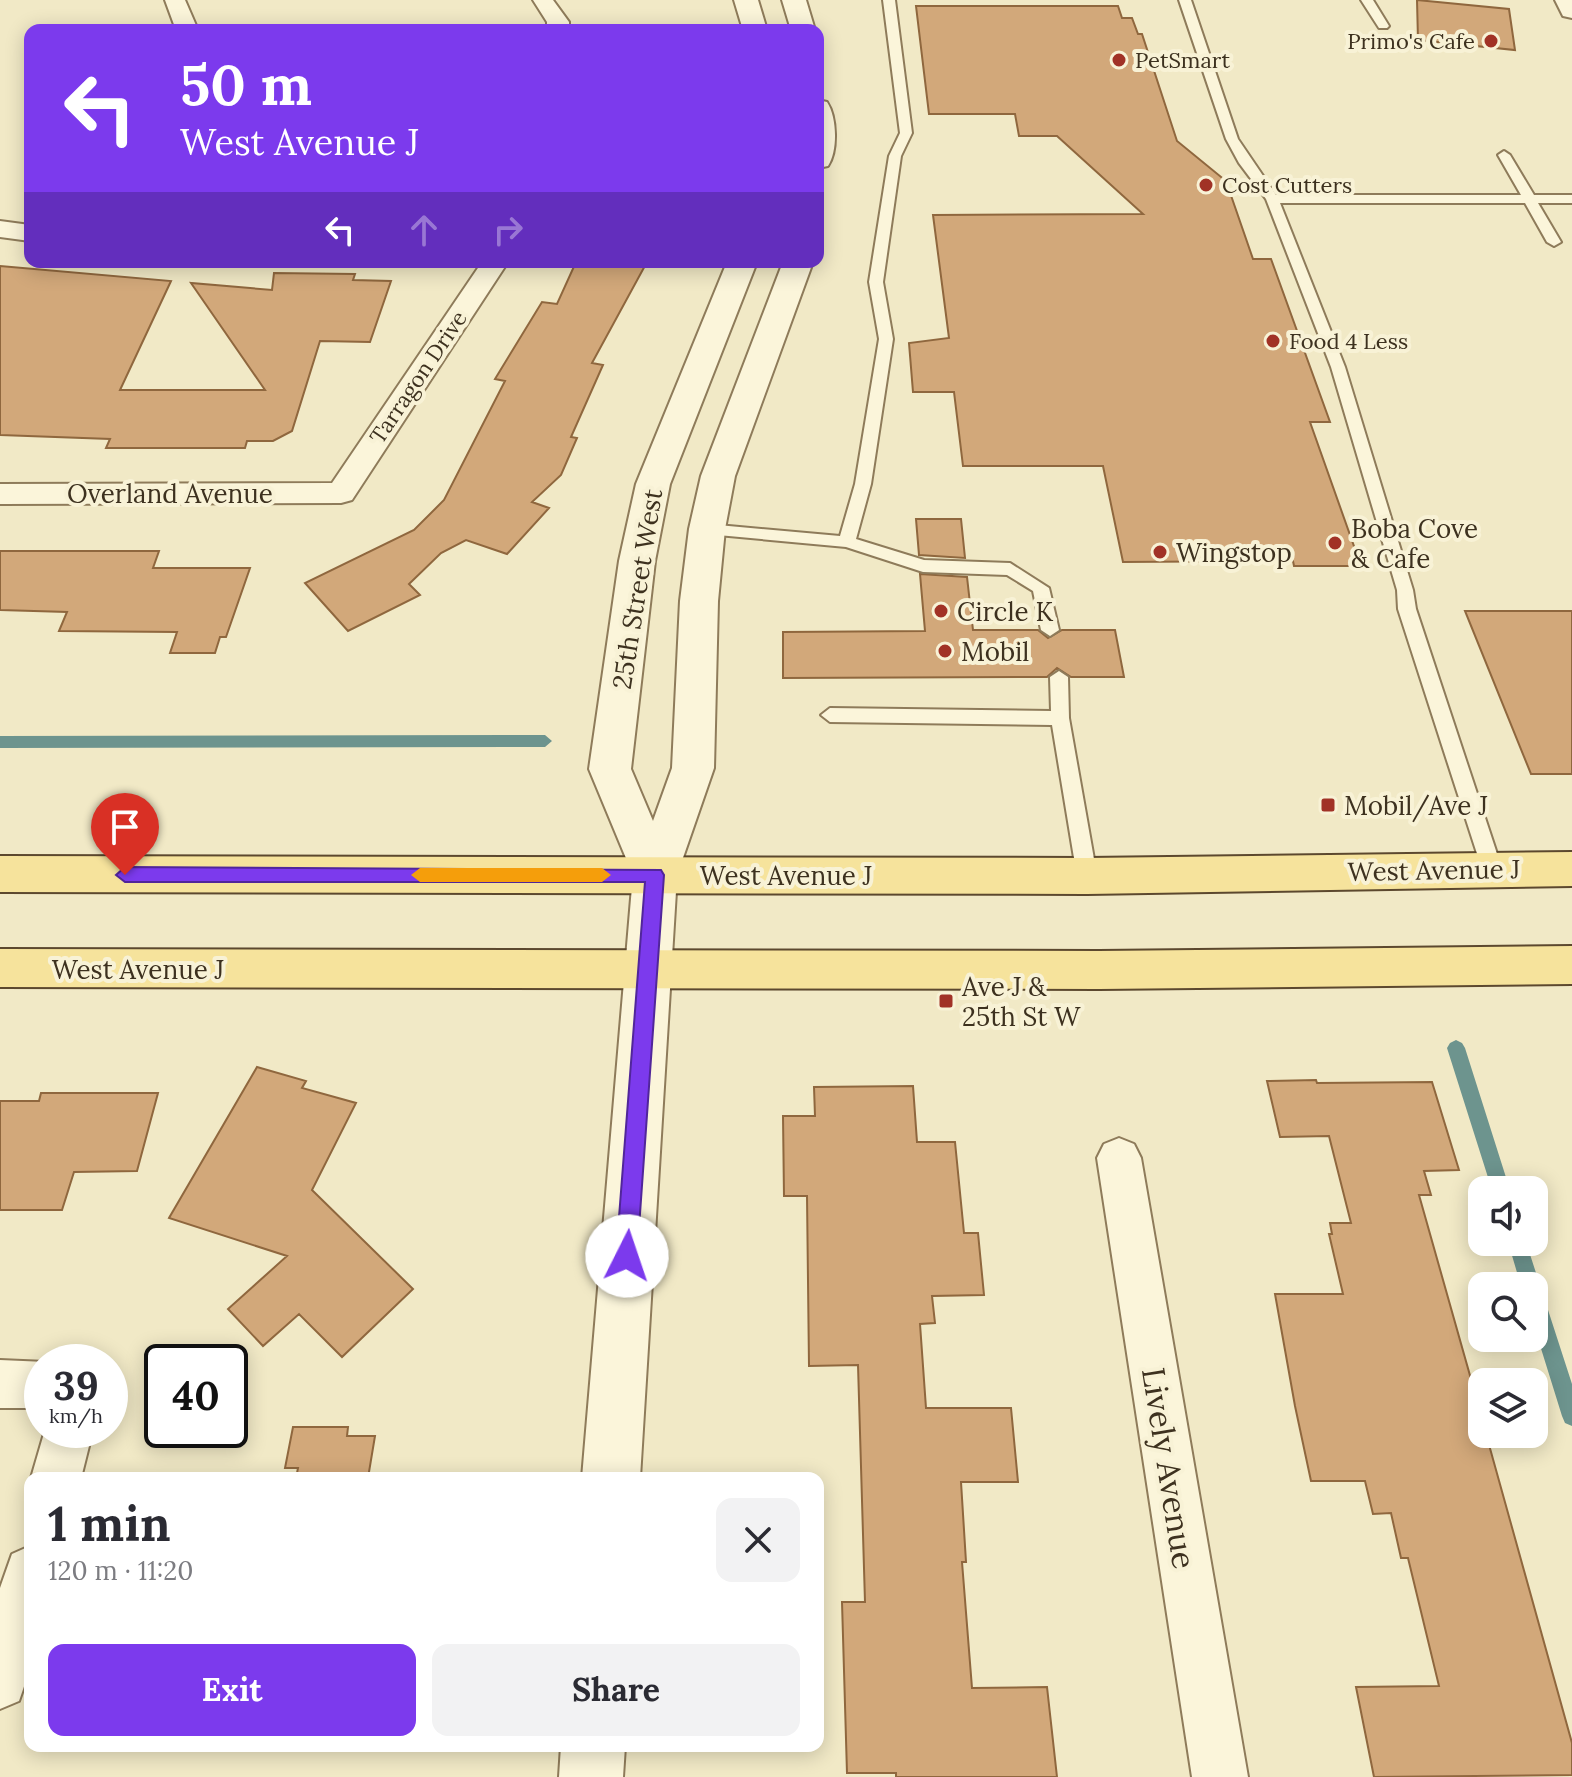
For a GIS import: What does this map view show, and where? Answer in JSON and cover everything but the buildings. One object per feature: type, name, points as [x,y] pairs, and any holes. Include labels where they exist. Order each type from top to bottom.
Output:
[{"type":"main road","name":"West Avenue J","points":[[0,874],[1087,876],[1572,869]]},
{"type":"main road","name":"West Avenue J","points":[[0,968],[1099,970],[1572,965]]},
{"type":"street","points":[[175,0],[185,24]]},
{"type":"street","points":[[543,0],[558,24]]},
{"type":"street","points":[[746,0],[753,24]]},
{"type":"street","points":[[794,0],[801,24]]},
{"type":"street","points":[[1567,0],[1572,11]]},
{"type":"street","points":[[0,229],[24,232]]},
{"type":"street","name":"Tarragon Drive","points":[[341,493],[491,268]]},
{"type":"street","name":"25th Street West","points":[[655,875],[610,769],[637,561],[653,484],[740,268]]},
{"type":"street","name":"25th Street West","points":[[611,1472],[655,875],[693,768],[699,601],[707,529],[718,476],[796,268]]},
{"type":"street","name":"Overland Avenue","points":[[0,494],[341,493]]},
{"type":"street","name":"Lively Avenue","points":[[1119,1158],[1220,1777]]},
{"type":"street","points":[[0,1384],[24,1384]]},
{"type":"street","points":[[58,1472],[64,1448]]},
{"type":"street","points":[[0,1682],[24,1594]]},
{"type":"street","points":[[591,1777],[593,1752]]},
{"type":"lane","points":[[847,542],[863,484],[886,339],[876,282],[895,156],[906,133],[889,0]]},
{"type":"lane","points":[[1185,0],[1232,139],[1245,163],[1272,199],[1338,367],[1405,590],[1407,609],[1492,869]]},
{"type":"lane","points":[[1367,0],[1383,26]]},
{"type":"lane","points":[[1504,155],[1554,242]]},
{"type":"lane","points":[[1272,199],[1572,199]]},
{"type":"lane","points":[[707,529],[847,542],[923,566],[1010,569],[1041,588],[1050,630]]},
{"type":"lane","points":[[1059,677],[1060,718],[1087,876]]},
{"type":"lane","points":[[830,715],[1060,718]]},
{"type":"waterway","points":[[0,742],[545,741]]},
{"type":"waterway","points":[[1456,1048],[1497,1176]]},
{"type":"waterway","points":[[1521,1256],[1527,1272]]},
{"type":"waterway","points":[[1548,1340],[1572,1416]]},
{"type":"slow traffic","points":[[420,875],[602,875]]},
{"type":"place","name":"Primo's Cafe","points":[[1491,41]]},
{"type":"place","name":"PetSmart","points":[[1119,60]]},
{"type":"place","name":"Cost Cutters","points":[[1206,185]]},
{"type":"place","name":"Food 4 Less","points":[[1273,341]]},
{"type":"place","name":"Boba Cove & Cafe","points":[[1335,543]]},
{"type":"place","name":"Wingstop","points":[[1160,552]]},
{"type":"place","name":"Circle K","points":[[941,611]]},
{"type":"place","name":"Mobil","points":[[945,651]]},
{"type":"place","name":"Mobil/Ave J","points":[[1328,805]]},
{"type":"place","name":"Ave J & 25th St W","points":[[946,1001]]},
{"type":"route","points":[[125,875],[655,875],[627,1256]]}]
